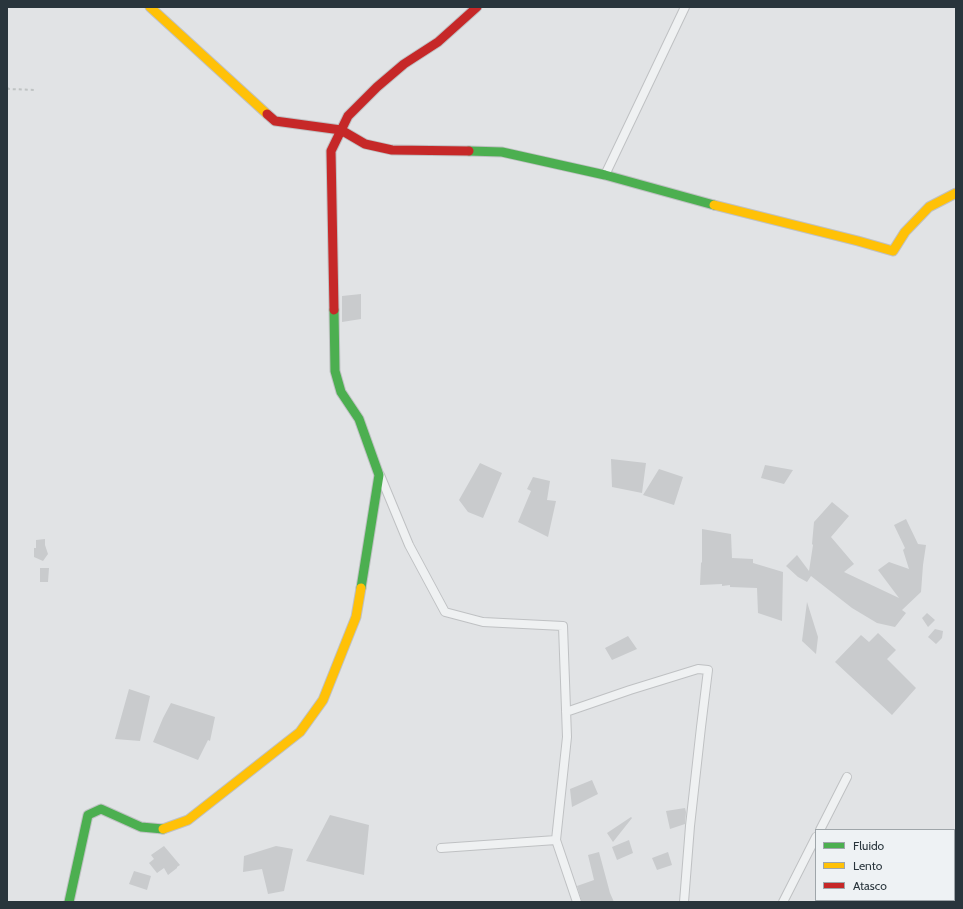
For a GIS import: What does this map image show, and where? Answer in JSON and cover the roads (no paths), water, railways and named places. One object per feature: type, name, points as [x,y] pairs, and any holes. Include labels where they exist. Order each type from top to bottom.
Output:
[{"type":"street","points":[[150,7],[275,121],[341,130],[365,144],[392,150],[502,152],[605,175],[687,198],[894,251],[905,232],[929,207],[956,193]]},
{"type":"street","points":[[477,7],[438,42],[404,64],[377,87],[348,116],[331,151],[335,371],[341,392],[359,419],[379,475],[409,545],[445,612],[483,622],[563,626],[567,736],[556,840],[577,902]]},
{"type":"street","points":[[605,175],[685,7]]},
{"type":"street","points":[[69,902],[88,815],[101,809],[141,827],[162,829],[188,820],[300,732],[323,700],[356,617],[379,475]]},
{"type":"street","points":[[566,712],[698,668],[708,670],[687,856],[684,902]]},
{"type":"street","points":[[821,829],[847,777]]},
{"type":"street","points":[[783,902],[815,839]]},
{"type":"street","points":[[441,848],[556,840]]}]
